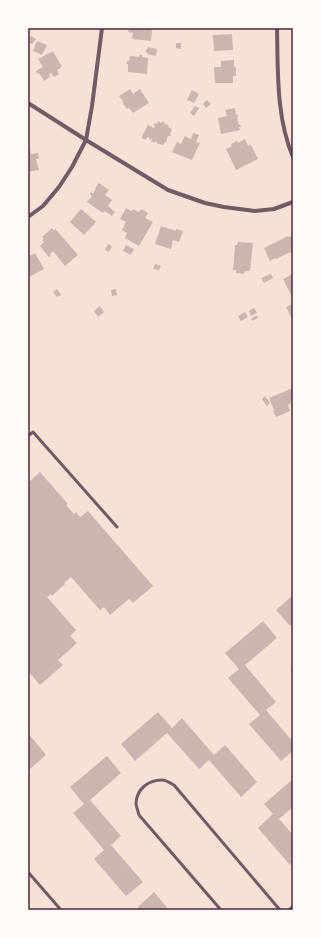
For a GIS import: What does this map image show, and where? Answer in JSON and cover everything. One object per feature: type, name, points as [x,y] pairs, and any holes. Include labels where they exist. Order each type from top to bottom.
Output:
[{"type":"street","points":[[28,218],[43,206],[59,187],[72,167],[86,140],[102,28]]},
{"type":"street","points":[[277,28],[279,93],[283,127],[293,157]]},
{"type":"street","points":[[28,103],[168,190],[205,203],[255,211],[274,209],[293,202]]},
{"type":"street","points":[[290,910],[293,907]]},
{"type":"lane","points":[[28,436],[33,432],[117,527]]},
{"type":"lane","points":[[221,910],[139,815],[136,804],[139,793],[143,786],[151,781],[163,780],[174,785],[280,910]]},
{"type":"lane","points":[[28,872],[61,910]]},
{"type":"building","points":[[129,28],[152,28],[151,41],[132,39],[133,33],[128,32]]},
{"type":"building","points":[[232,34],[233,50],[214,51],[213,35]]},
{"type":"building","points":[[31,36],[36,39],[32,44],[28,42]]},
{"type":"building","points":[[37,41],[47,45],[42,55],[33,51]]},
{"type":"building","points":[[176,43],[181,43],[181,49],[176,48]]},
{"type":"building","points":[[148,47],[157,49],[156,56],[147,54],[146,49],[148,49]]},
{"type":"building","points":[[53,51],[62,67],[57,70],[59,74],[54,77],[51,73],[49,75],[50,77],[44,81],[36,71],[43,67],[38,59]]},
{"type":"building","points":[[139,55],[148,58],[147,74],[128,72],[128,64],[126,64],[127,61],[129,61],[130,56],[139,57]]},
{"type":"building","points":[[234,60],[236,76],[233,76],[233,83],[215,83],[214,67],[221,67],[221,61]]},
{"type":"building","points":[[130,89],[133,94],[140,89],[149,103],[133,113],[129,108],[127,109],[119,96]]},
{"type":"building","points":[[192,90],[199,94],[194,103],[187,100]]},
{"type":"building","points":[[207,100],[211,104],[206,108],[203,104]]},
{"type":"building","points":[[195,106],[199,108],[194,116],[190,113]]},
{"type":"building","points":[[235,108],[236,115],[238,114],[237,118],[239,125],[241,127],[239,127],[240,130],[221,134],[218,118],[227,116],[225,110]]},
{"type":"building","points":[[158,121],[162,123],[162,121],[165,123],[164,124],[169,125],[168,127],[172,129],[171,135],[168,136],[163,145],[156,143],[157,142],[155,141],[154,143],[151,141],[152,139],[150,140],[148,137],[145,140],[142,138],[148,125],[154,128],[155,123],[157,124]]},
{"type":"building","points":[[193,133],[199,135],[196,142],[200,143],[192,160],[172,152],[177,142],[181,144],[185,136],[191,139]]},
{"type":"building","points":[[245,139],[248,146],[251,145],[258,159],[236,170],[226,149],[232,146],[231,144],[237,141],[238,143]]},
{"type":"building","points":[[30,147],[31,154],[38,153],[39,159],[36,159],[39,170],[28,172],[28,148]]},
{"type":"building","points":[[99,183],[109,190],[105,195],[112,200],[108,206],[115,212],[112,216],[105,211],[103,213],[87,202],[92,196],[90,194],[91,192],[93,194]]},
{"type":"building","points":[[126,208],[139,212],[141,209],[148,213],[145,218],[153,222],[139,246],[125,238],[127,233],[122,230],[126,222],[120,219]]},
{"type":"building","points":[[81,209],[96,222],[84,235],[70,222]]},
{"type":"building","points":[[161,226],[176,231],[176,229],[183,231],[179,242],[173,240],[171,249],[155,244]]},
{"type":"building","points":[[52,228],[54,231],[55,229],[59,233],[78,255],[65,266],[53,251],[49,257],[40,246],[44,242],[42,237]]},
{"type":"building","points":[[293,235],[293,251],[270,261],[264,248]]},
{"type":"building","points":[[238,242],[253,243],[250,271],[245,271],[244,274],[236,273],[236,270],[233,270],[235,245],[237,245]]},
{"type":"building","points":[[108,244],[112,246],[109,252],[105,250]]},
{"type":"building","points":[[126,245],[134,249],[131,255],[123,251]]},
{"type":"building","points":[[35,253],[44,269],[29,277],[28,257]]},
{"type":"building","points":[[155,264],[161,266],[159,270],[153,269]]},
{"type":"building","points":[[271,274],[273,278],[264,283],[261,278]]},
{"type":"building","points":[[293,274],[293,296],[292,297],[283,279]]},
{"type":"building","points":[[57,289],[61,295],[57,297],[53,292]]},
{"type":"building","points":[[116,289],[117,295],[112,296],[111,290]]},
{"type":"building","points":[[293,304],[293,320],[286,307]]},
{"type":"building","points":[[100,306],[104,312],[98,317],[94,311]]},
{"type":"building","points":[[254,308],[257,313],[251,316],[249,311]]},
{"type":"building","points":[[245,312],[248,317],[241,321],[238,316]]},
{"type":"building","points":[[257,315],[258,318],[252,321],[251,319]]},
{"type":"building","points":[[293,388],[293,402],[288,405],[290,411],[276,417],[269,398]]},
{"type":"building","points":[[265,396],[270,403],[267,406],[262,399]]},
{"type":"building","points":[[40,472],[68,504],[66,505],[74,514],[76,512],[80,517],[88,511],[153,586],[133,603],[129,599],[110,615],[104,607],[100,610],[71,577],[52,596],[51,594],[47,597],[76,630],[70,636],[77,643],[58,660],[63,665],[40,685],[28,671],[28,483]]},
{"type":"building","points":[[293,595],[293,623],[290,626],[276,610]]},
{"type":"building","points":[[263,621],[277,638],[245,665],[276,702],[266,710],[293,742],[293,751],[281,761],[249,724],[260,715],[228,678],[239,669],[225,653]]},
{"type":"building","points":[[158,712],[172,728],[182,718],[214,755],[225,745],[257,782],[241,797],[209,760],[199,769],[167,733],[135,761],[121,744]]},
{"type":"building","points":[[28,733],[46,755],[30,769],[28,767]]},
{"type":"building","points":[[107,756],[121,773],[90,800],[121,836],[111,845],[143,882],[126,896],[94,859],[104,850],[73,813],[84,804],[70,787]]},
{"type":"building","points":[[293,779],[293,807],[279,819],[293,835],[293,862],[290,865],[258,828],[273,814],[264,804]]},
{"type":"building","points":[[154,892],[169,910],[140,910],[138,907]]}]
